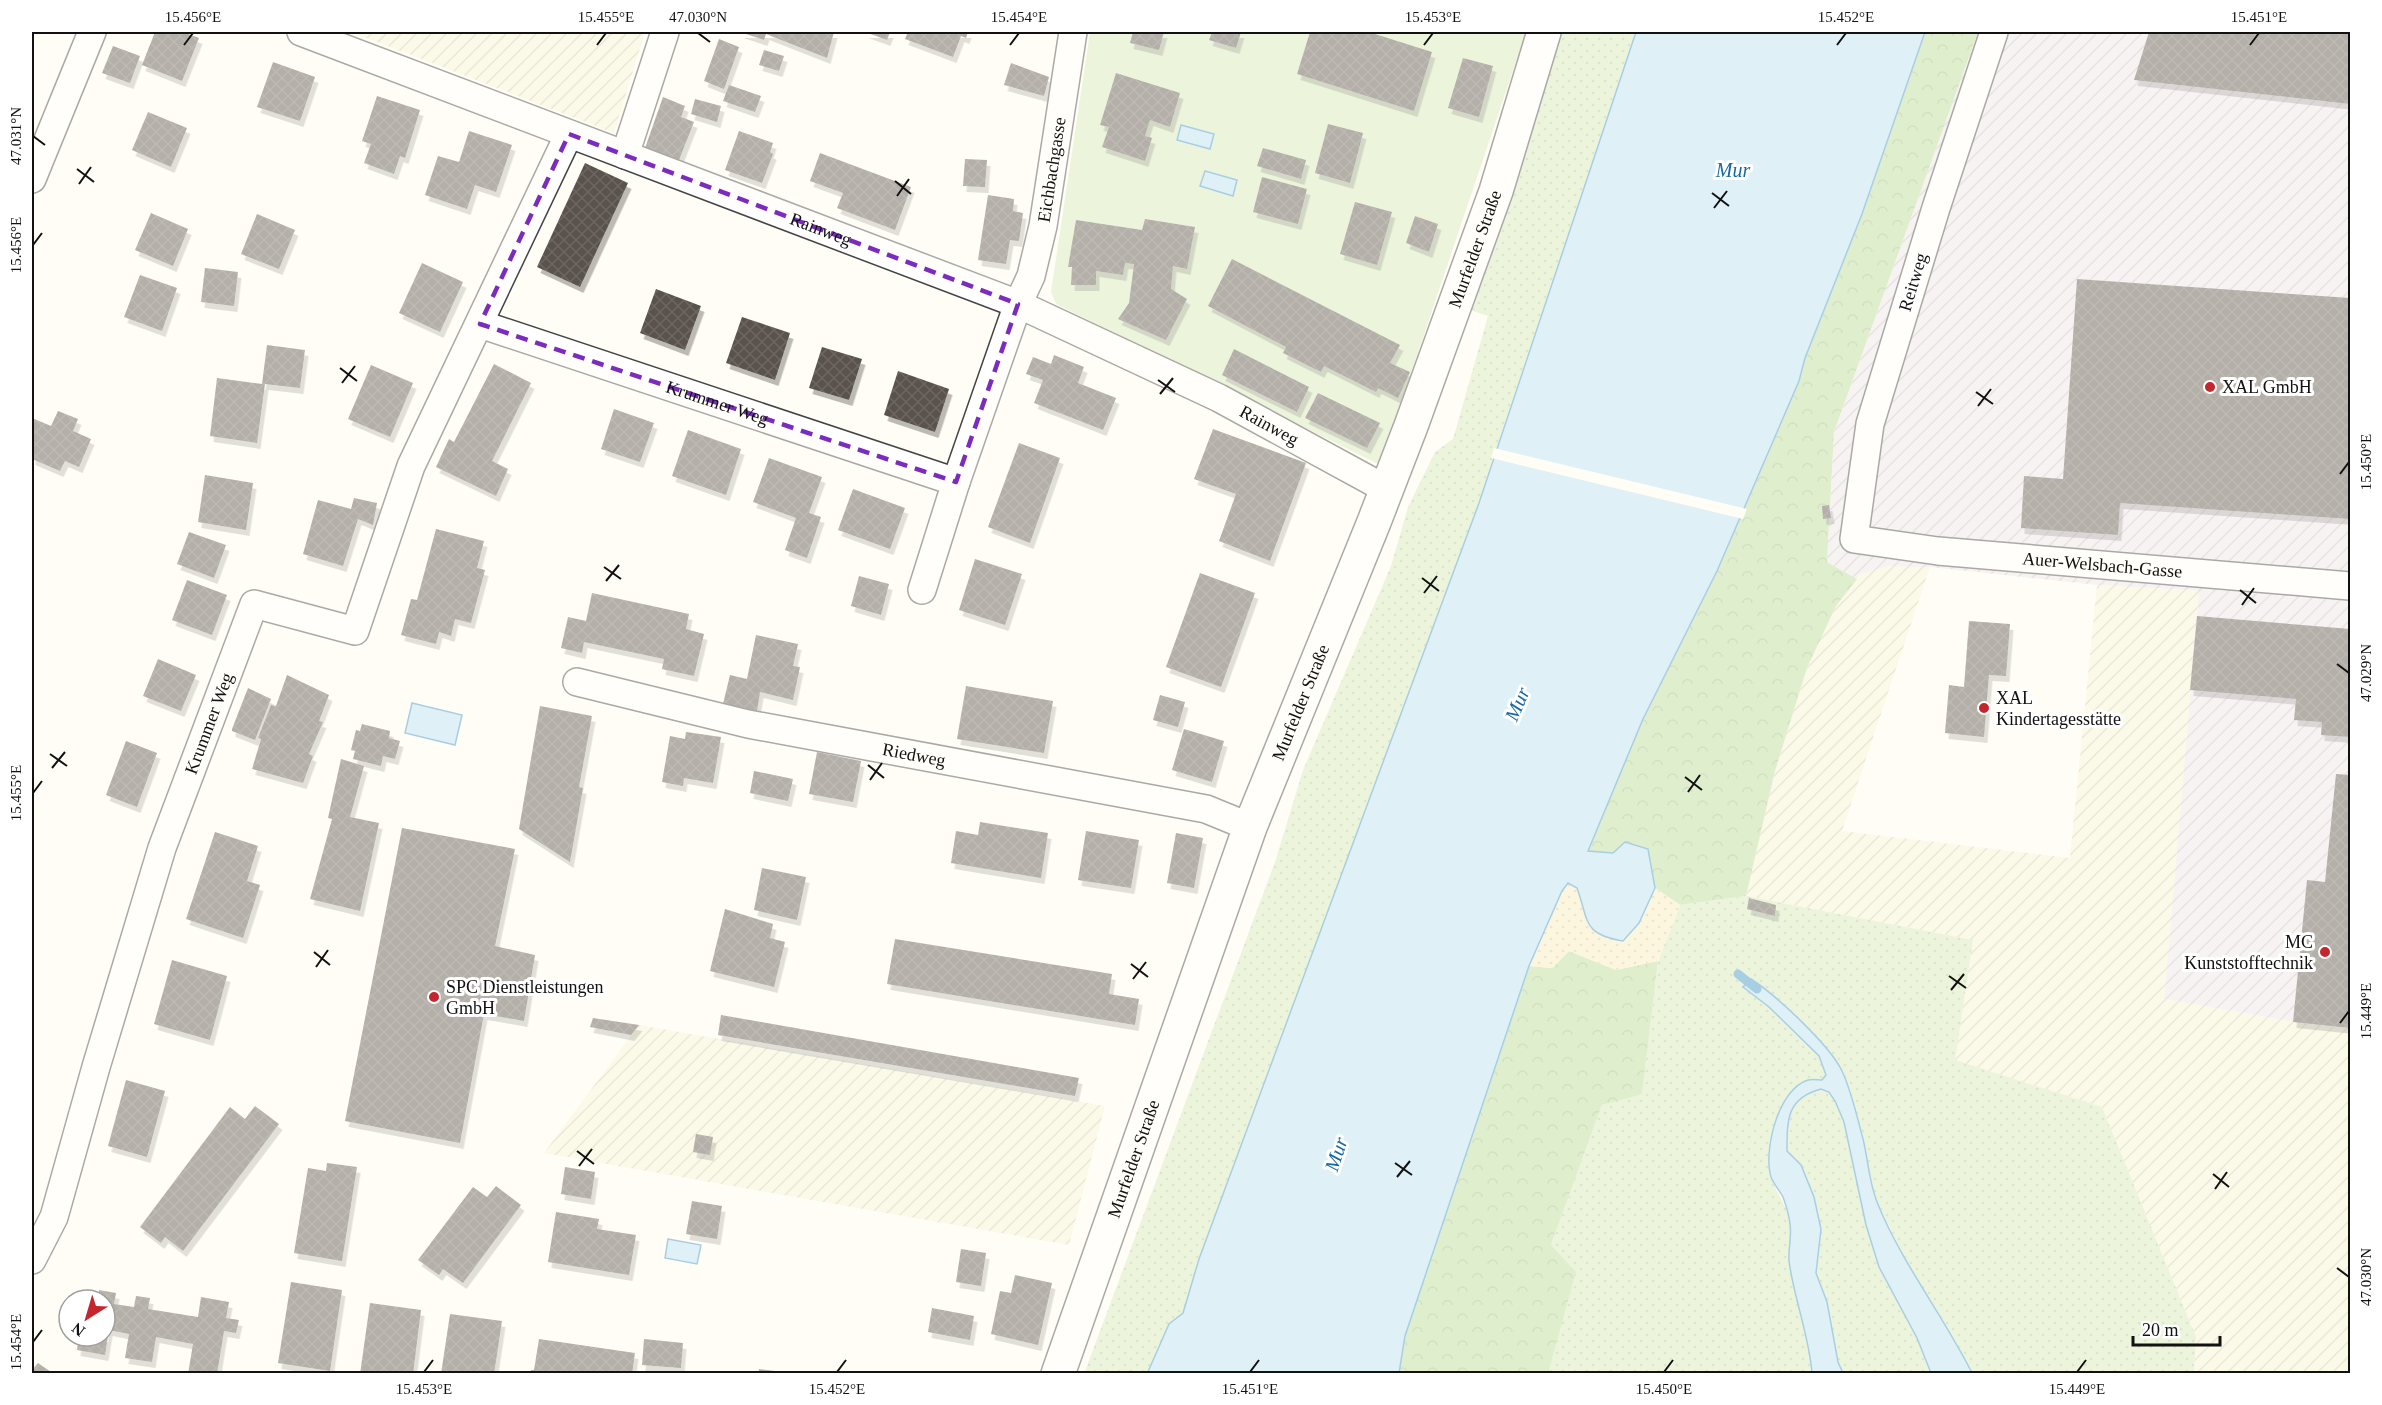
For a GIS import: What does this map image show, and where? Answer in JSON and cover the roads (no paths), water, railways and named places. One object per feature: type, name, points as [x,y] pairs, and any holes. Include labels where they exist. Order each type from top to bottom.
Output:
[{"type":"street","points":[[32,179],[92,32]]},
{"type":"street","name":"Rainweg","points":[[301,32],[1018,304],[1219,398],[1386,489]]},
{"type":"street","points":[[625,155],[665,32]]},
{"type":"street","name":"Eichbachgasse","points":[[1018,304],[1031,276],[1043,226],[1073,32]]},
{"type":"street","name":"Murfelder Straße","points":[[1058,1374],[1251,826],[1411,426],[1496,191],[1544,32]]},
{"type":"street","name":"Reitweg","points":[[1854,539],[1870,424],[1936,208],[1994,32]]},
{"type":"street","name":"Krummer Weg","points":[[32,1260],[54,1217],[93,1077],[162,848],[254,604],[355,631],[411,466],[569,134]]},
{"type":"street","points":[[921,590],[1018,304]]},
{"type":"street","name":"Krummer Weg","points":[[480,324],[956,482]]},
{"type":"street","name":"Auer-Welsbach-Gasse","points":[[1854,539],[1938,551],[2350,586]]},
{"type":"street","name":"Riedweg","points":[[577,682],[748,724],[1206,809],[1251,826]]},
{"type":"water","name":"Mur","points":[[1636,32],[1925,32],[1862,214],[1805,358],[1799,381],[1717,571],[1643,719],[1588,851],[1613,853],[1625,842],[1648,849],[1655,888],[1639,923],[1623,941],[1610,938],[1594,930],[1586,917],[1577,888],[1568,883],[1562,891],[1529,966],[1405,1336],[1399,1373],[1147,1374],[1169,1324],[1183,1313],[1199,1259],[1479,503]]},
{"type":"water","points":[[1181,125],[1214,134],[1210,149],[1177,140]]},
{"type":"water","points":[[1205,171],[1237,180],[1233,196],[1200,186]]},
{"type":"water","points":[[412,703],[462,715],[455,745],[405,733]]},
{"type":"water","points":[[1751,979],[1774,996],[1800,1021],[1825,1047],[1841,1069],[1856,1113],[1877,1202],[1898,1246],[1972,1373],[1931,1373],[1917,1338],[1879,1267],[1866,1225],[1844,1122],[1829,1092],[1821,1089],[1801,1098],[1795,1104],[1789,1120],[1787,1140],[1787,1151],[1801,1165],[1814,1197],[1821,1229],[1816,1273],[1827,1302],[1838,1362],[1843,1373],[1812,1373],[1789,1261],[1791,1233],[1789,1218],[1783,1197],[1771,1177],[1769,1152],[1775,1122],[1788,1095],[1808,1080],[1822,1080],[1826,1075],[1819,1056],[1769,1007],[1743,987]]},
{"type":"water","points":[[668,1239],[701,1245],[697,1264],[665,1258]]},
{"type":"waterway","points":[[1738,974],[1757,989]]},
{"type":"place","name":"XAL GmbH","points":[[2210,387]]},
{"type":"place","name":"XAL Kindertagesstätte","points":[[1984,708]]},
{"type":"place","name":"MC Kunststofftechnik","points":[[2325,952]]},
{"type":"place","name":"SPC Dienstleistungen GmbH","points":[[434,997]]}]
